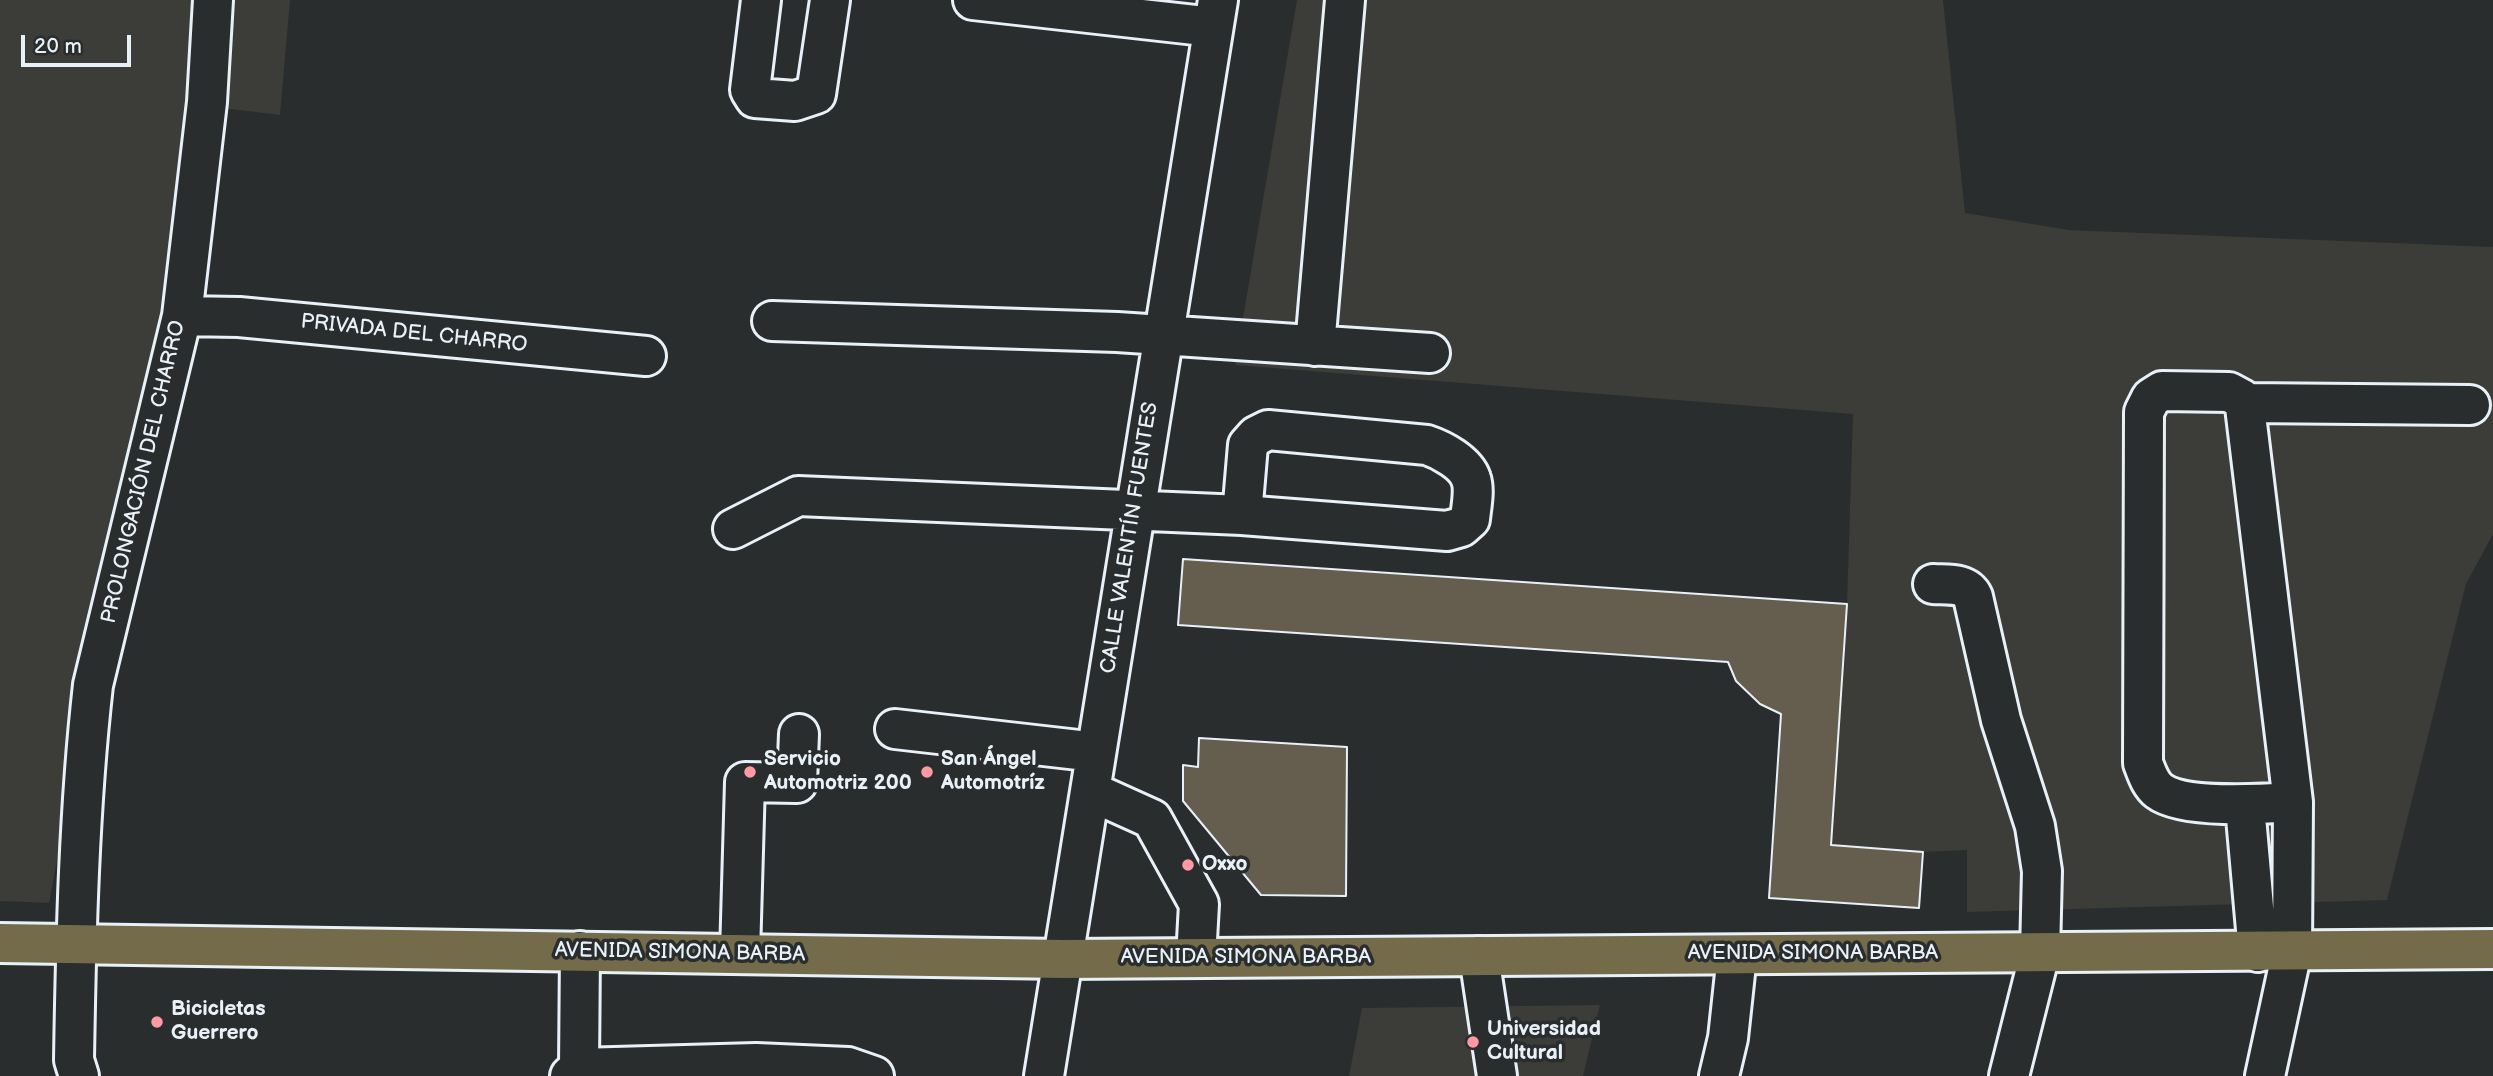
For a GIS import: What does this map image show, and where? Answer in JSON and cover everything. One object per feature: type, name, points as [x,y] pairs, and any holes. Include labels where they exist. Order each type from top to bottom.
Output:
[{"type":"main road","name":"AVENIDA SIMONA BARBA","points":[[0,943],[1064,958],[2493,949]]},
{"type":"street","name":"PROLONGACIÓN DEL CHARRO","points":[[79,1076],[74,1060],[76,944],[86,747],[93,685],[181,316],[207,102],[213,0]]},
{"type":"street","points":[[761,0],[750,90],[755,98],[795,101],[817,94],[830,0]]},
{"type":"street","points":[[973,0],[1215,13]]},
{"type":"street","points":[[1315,346],[1345,0]]},
{"type":"street","name":"CALLE VALENTÍN FUENTES","points":[[1044,1076],[1215,13]]},
{"type":"street","name":"PRIVADA DEL CHARRO","points":[[181,316],[239,317],[646,356]]},
{"type":"street","points":[[772,321],[1117,332],[1430,353]]},
{"type":"street","points":[[2293,802],[2245,806],[2173,797],[2154,785],[2143,763],[2144,412],[2151,398],[2162,391],[2229,392],[2244,403],[2470,405]]},
{"type":"street","points":[[2244,403],[2293,802],[2275,951],[2265,1076]]},
{"type":"street","points":[[733,529],[798,496],[1242,516],[1447,531],[1461,527],[1470,519],[1471,480],[1464,468],[1441,450],[1427,445],[1268,430],[1256,436],[1248,445],[1242,516]]},
{"type":"street","points":[[1933,584],[1960,586],[1970,590],[1973,597],[2001,720],[2035,826],[2042,871],[2040,953],[2009,1076]]},
{"type":"street","points":[[895,729],[1096,752]]},
{"type":"street","points":[[740,954],[744,782],[797,783],[799,734]]},
{"type":"street","points":[[1090,791],[1152,819],[1199,904],[1196,958]]},
{"type":"street","points":[[2245,806],[2275,951]]},
{"type":"street","points":[[580,951],[574,1072],[755,1063],[848,1067],[874,1076]]},
{"type":"street","points":[[1719,1076],[1728,1038],[1737,955]]},
{"type":"street","points":[[1479,956],[1497,1076]]},
{"type":"shaded area","points":[[0,0],[290,0],[280,115],[190,104],[170,367],[111,575],[49,903],[0,901]]},
{"type":"shaded area","points":[[1297,0],[1943,0],[1965,213],[2069,230],[2493,247],[2493,534],[2466,584],[2387,900],[1967,912],[1967,850],[1923,852],[1831,845],[1847,604],[1853,414],[1235,365]]},
{"type":"shaded area","name":"Universidad Cultural","points":[[1600,1005],[1583,1076],[1349,1076],[1362,1008]]},
{"type":"building","points":[[1183,559],[1847,604],[1831,845],[1923,852],[1919,908],[1769,898],[1781,714],[1760,704],[1736,681],[1728,662],[1178,625]]},
{"type":"building","points":[[1199,738],[1347,747],[1346,896],[1261,895],[1183,801],[1183,765],[1198,767]]},
{"type":"place","name":"Servicio Automotriz 200","points":[[750,772]]},
{"type":"place","name":"San Ángel Automotríz","points":[[927,772]]},
{"type":"place","name":"Oxxo","points":[[1188,865]]},
{"type":"place","name":"Bicicletas Guerrero","points":[[157,1022]]},
{"type":"place","name":"Universidad Cultural","points":[[1473,1042]]}]
